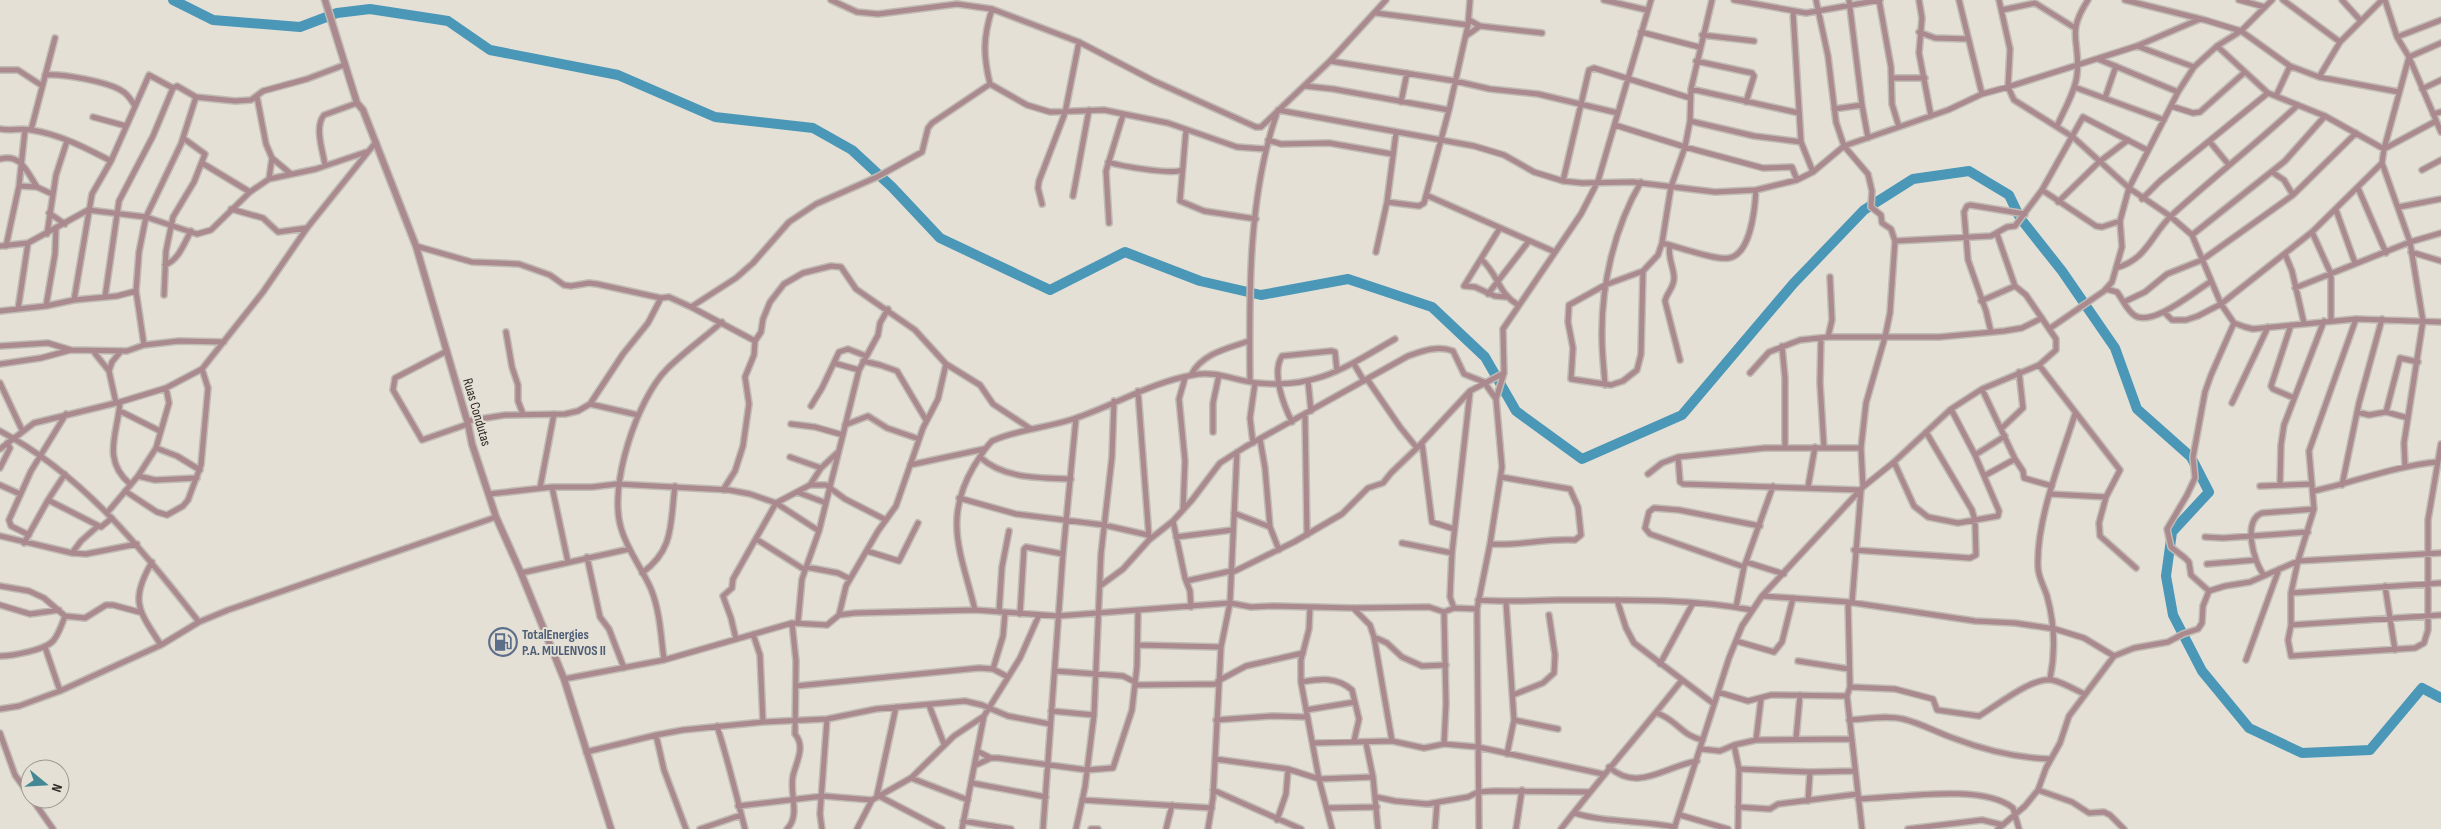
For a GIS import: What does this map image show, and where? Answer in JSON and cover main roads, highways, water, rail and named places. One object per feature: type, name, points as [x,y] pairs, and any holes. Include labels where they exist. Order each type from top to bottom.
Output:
[{"type":"waterway","points":[[173,0],[213,20],[300,27],[337,13],[370,9],[448,21],[490,50],[618,75],[715,117],[813,128],[852,150],[892,187],[940,238],[1050,290],[1125,252],[1200,281],[1261,295],[1348,279],[1432,307],[1485,357],[1516,411],[1582,459],[1682,415],[1793,284],[1864,210],[1913,179],[1969,171],[2009,195],[2020,218],[2062,271],[2115,348],[2137,409],[2191,457],[2209,492],[2172,532],[2166,576],[2173,615],[2202,671],[2249,728],[2302,753],[2370,750],[2422,688],[2441,698]]},
{"type":"place","name":"TotalEnergies P.A. MULENVOS II","points":[[503,642]]}]
